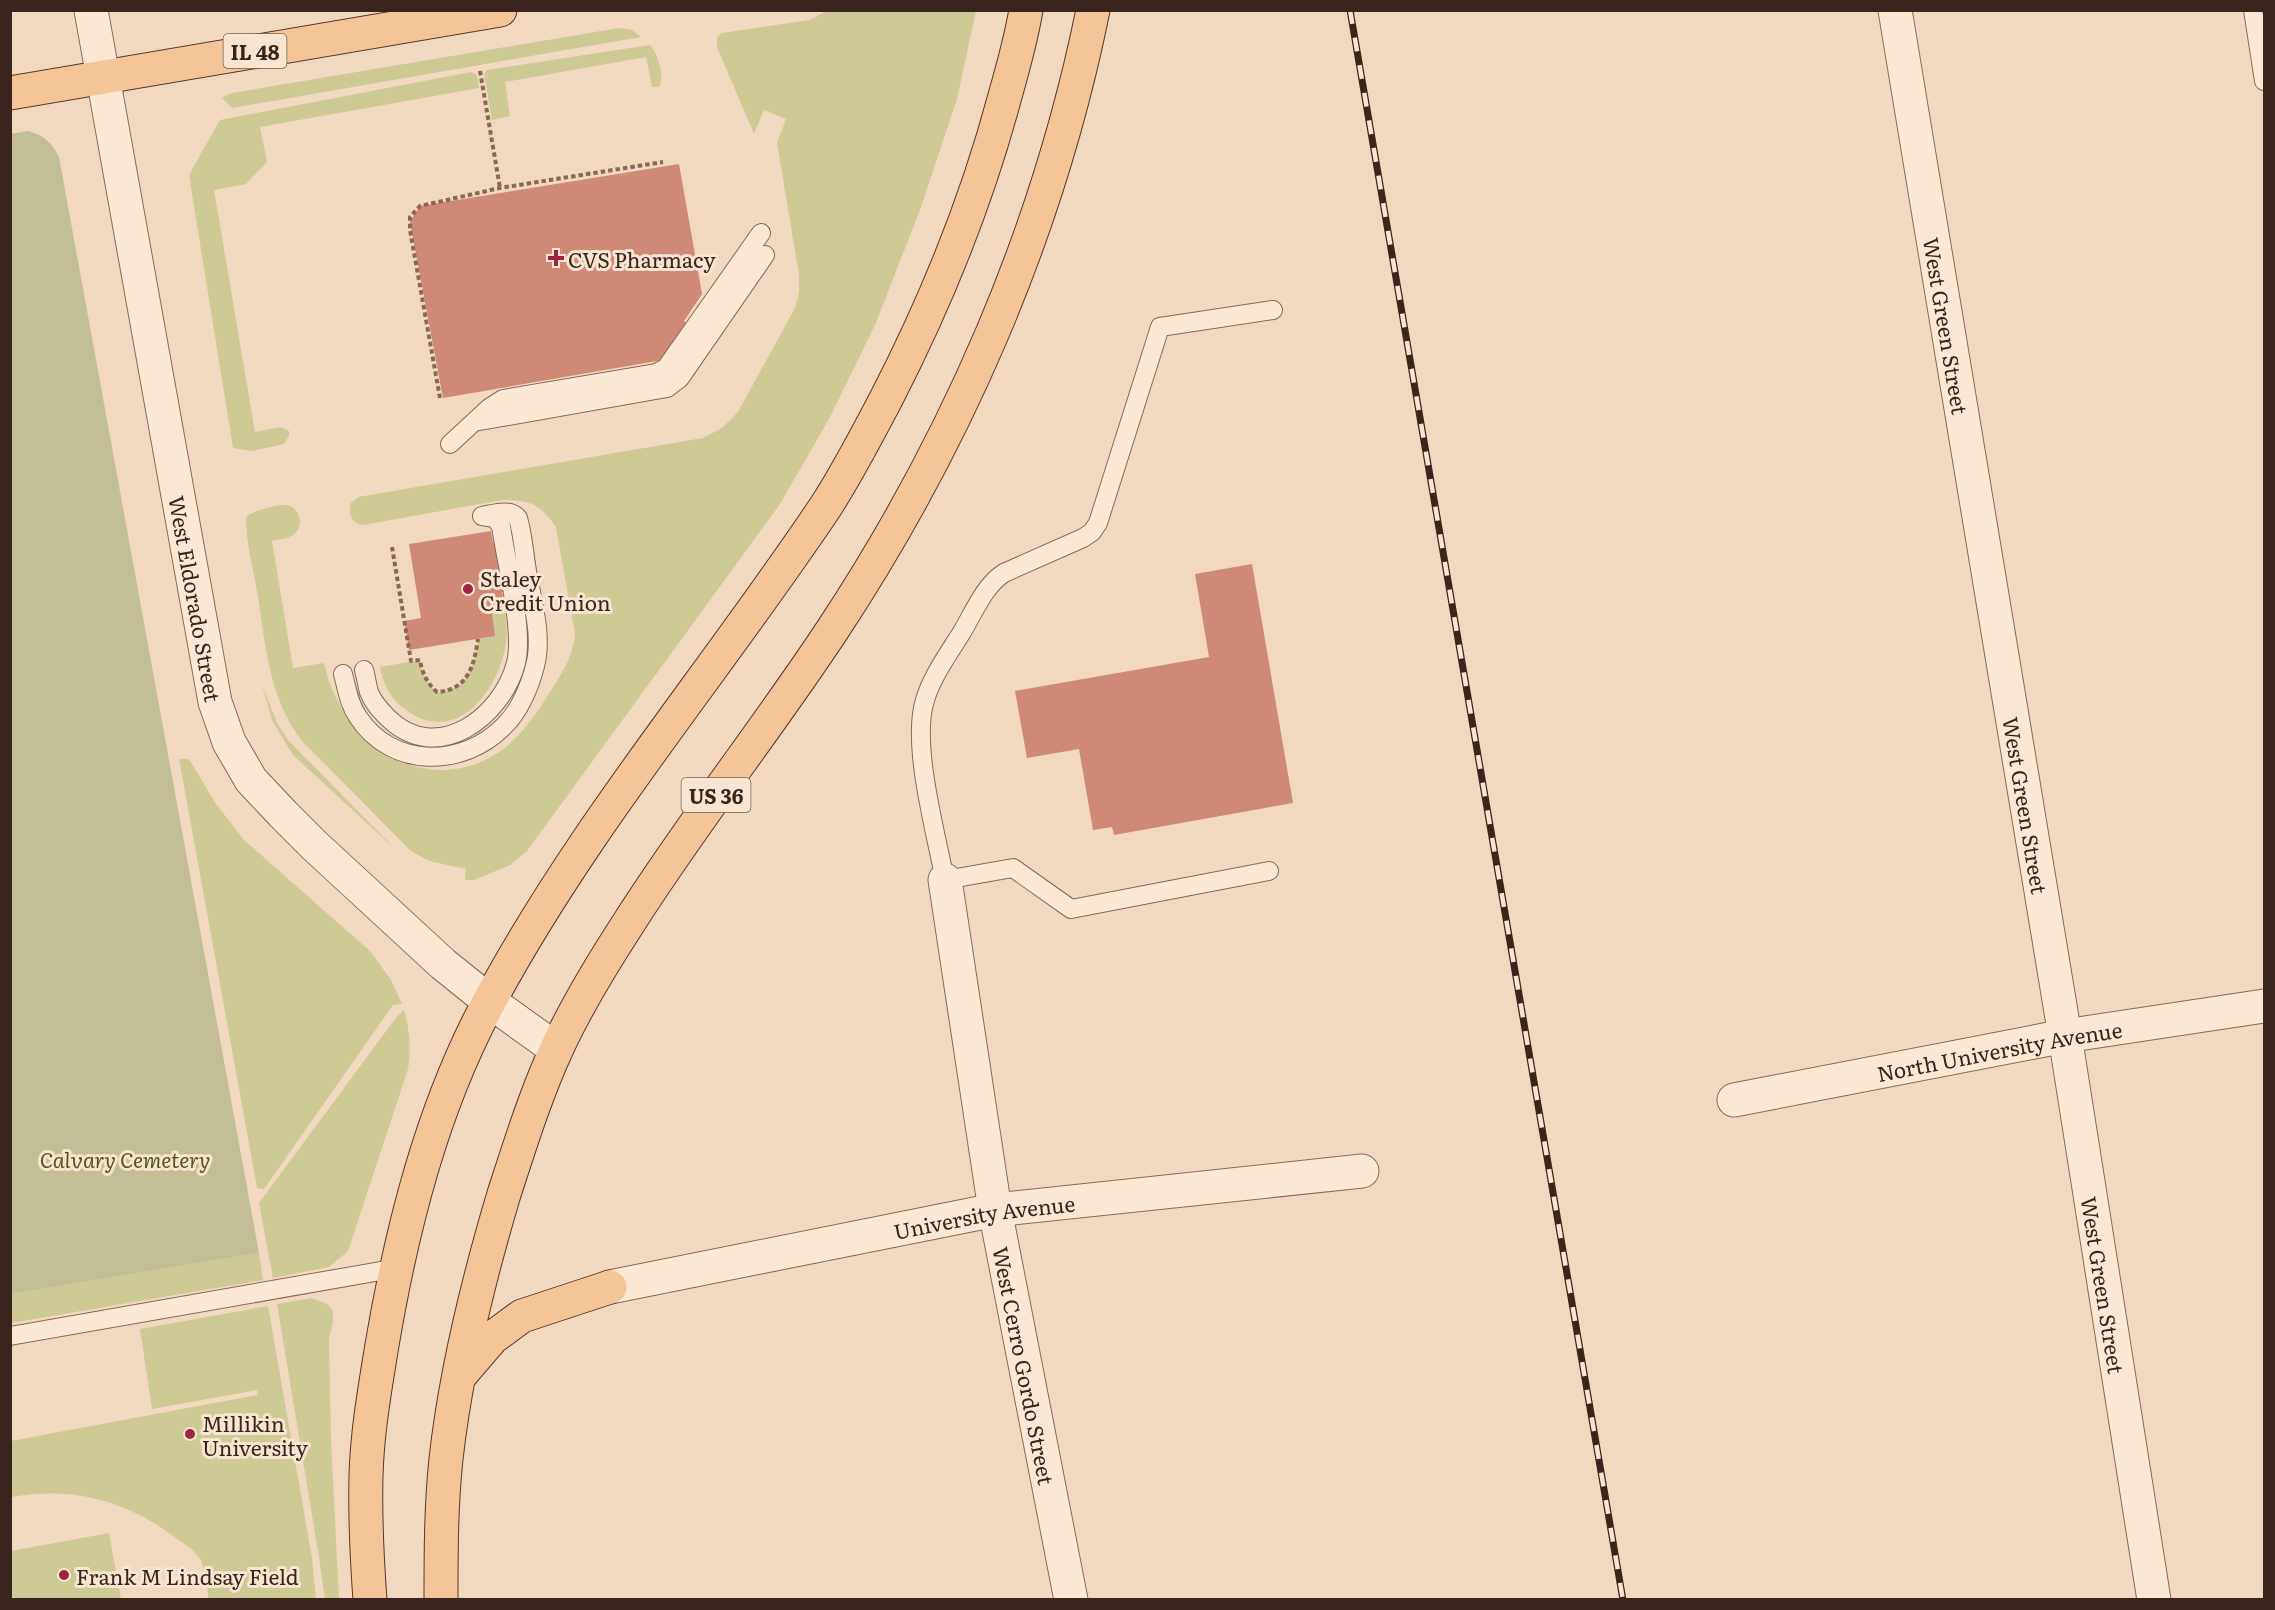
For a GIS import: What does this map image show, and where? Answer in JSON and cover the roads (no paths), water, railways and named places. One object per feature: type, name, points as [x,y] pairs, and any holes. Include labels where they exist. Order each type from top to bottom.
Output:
[{"type":"main road","name":"IL 48","points":[[10,93],[446,15],[500,10]]},
{"type":"main road","name":"US 36","points":[[441,1599],[446,1461],[458,1376],[484,1261],[518,1152],[556,1049],[589,985],[654,882],[833,629],[902,517],[956,412],[997,323],[1039,214],[1072,99],[1092,16]]},
{"type":"main road","points":[[370,1599],[366,1474],[374,1395],[388,1314],[416,1190],[435,1124],[460,1060],[489,1001],[566,872],[671,722],[774,582],[829,501],[875,420],[915,342],[956,247],[991,148],[1024,20]]},
{"type":"main road","points":[[458,1376],[492,1338],[522,1316],[610,1287]]},
{"type":"street","name":"West Eldorado Street","points":[[91,10],[215,702],[229,742],[251,780],[315,846],[443,964],[489,1001],[556,1049]]},
{"type":"street","name":"West Green Street","points":[[1895,10],[2065,1036],[2154,1599]]},
{"type":"street","name":"West Cerro Gordo Street","points":[[945,880],[995,1210],[1071,1599]]},
{"type":"street","name":"North University Avenue","points":[[1734,1100],[2065,1036],[2265,1006]]},
{"type":"street","name":"University Avenue","points":[[610,1287],[995,1210],[1362,1171]]},
{"type":"lane","points":[[2253,10],[2265,81]]},
{"type":"lane","points":[[450,444],[489,408],[503,399],[657,373],[666,368],[761,233]]},
{"type":"lane","points":[[474,422],[667,388],[680,378],[765,255]]},
{"type":"lane","points":[[1269,871],[1071,909],[1013,868],[945,880],[921,747],[921,722],[925,700],[935,677],[982,597],[996,578],[1083,538],[1098,524],[1160,327],[1273,310]]},
{"type":"lane","points":[[343,674],[349,699],[358,717],[375,736],[411,755],[428,758],[458,753],[488,739],[505,726],[514,714],[536,664],[537,629],[518,518],[512,512],[482,516],[495,518],[501,526],[518,631],[516,662],[498,702],[484,717],[468,728],[448,735],[418,736],[403,730],[379,708],[369,693],[364,670]]},
{"type":"lane","points":[[10,1336],[398,1268]]},
{"type":"railway","points":[[1350,10],[1623,1600]]},
{"type":"place","name":"CVS Pharmacy","points":[[556,258]]},
{"type":"place","name":"Staley Credit Union","points":[[468,589]]},
{"type":"place","name":"Millikin University","points":[[190,1434]]},
{"type":"place","name":"Frank M Lindsay Field","points":[[64,1575]]},
{"type":"park label","name":"Calvary Cemetery","points":[[125,1158]]}]
